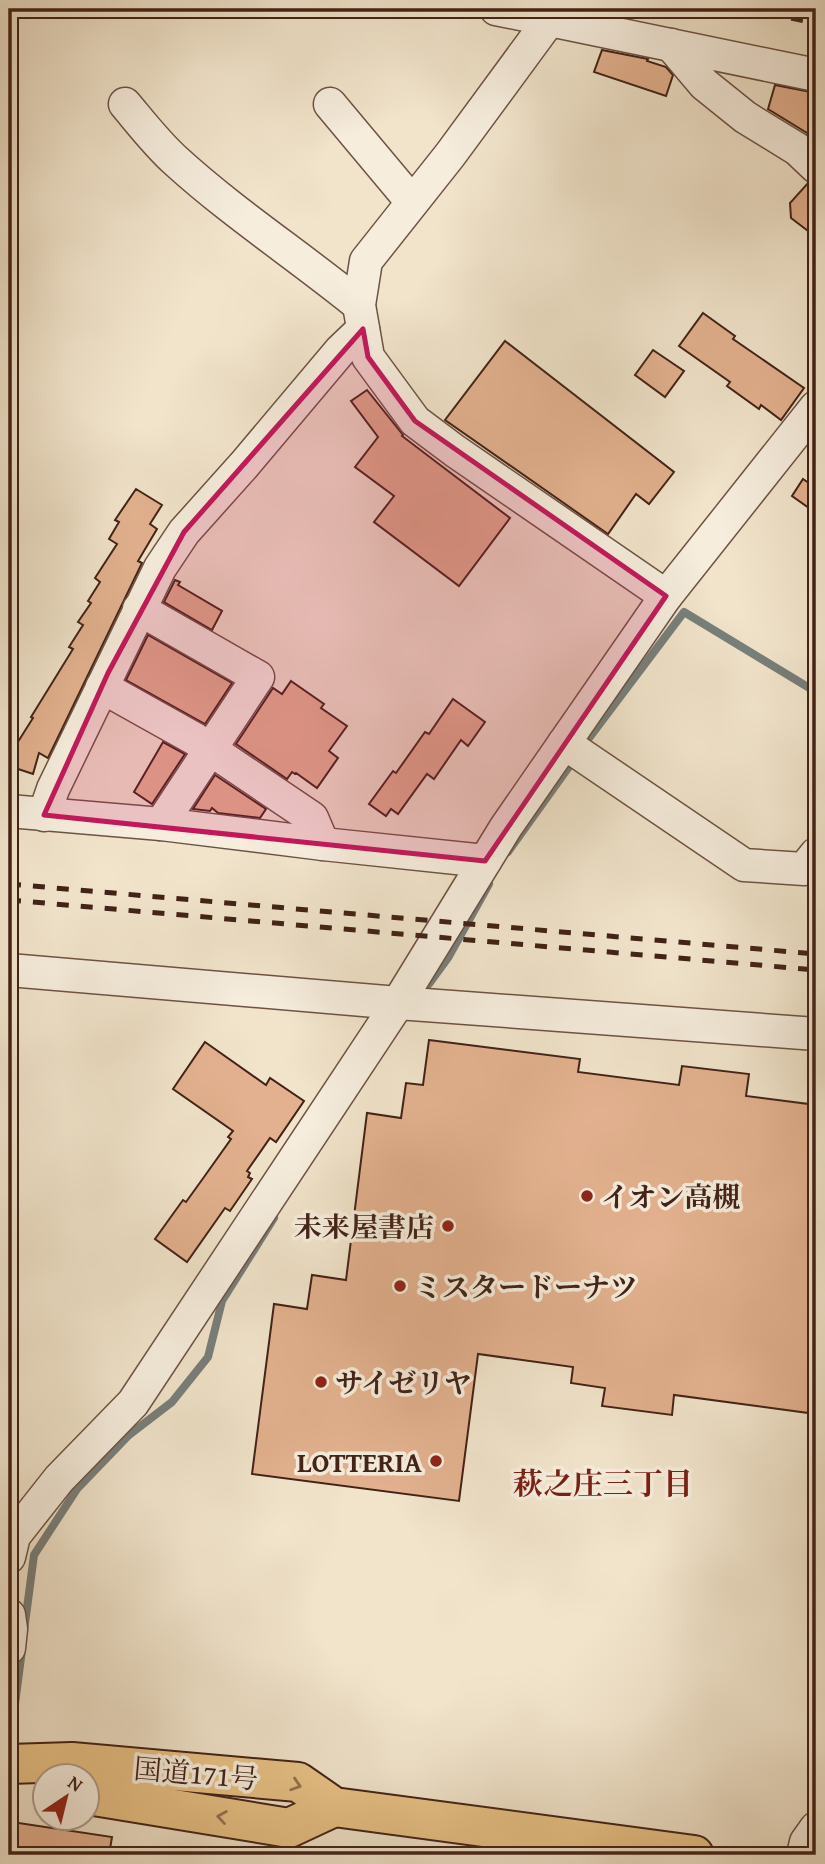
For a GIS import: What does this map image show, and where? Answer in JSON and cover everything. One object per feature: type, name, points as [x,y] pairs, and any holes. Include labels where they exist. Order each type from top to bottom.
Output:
[{"type":"highway","name":"国道171号","points":[[9,1764],[72,1762],[298,1782],[334,1807],[694,1855]]},
{"type":"highway","points":[[9,1777],[32,1783]]},
{"type":"highway","name":"国道171号","points":[[102,1797],[289,1828],[334,1807]]},
{"type":"street","points":[[496,9],[816,75]]},
{"type":"street","points":[[550,19],[450,155],[366,261],[361,317],[368,357],[415,421],[667,596]]},
{"type":"street","points":[[671,45],[704,84],[745,117],[797,149],[816,167]]},
{"type":"street","points":[[125,104],[174,159],[217,196],[327,279],[361,317]]},
{"type":"street","points":[[330,104],[412,202]]},
{"type":"street","points":[[44,815],[52,789],[160,568],[184,531],[244,466],[340,351],[361,317]]},
{"type":"street","points":[[9,1557],[14,1536],[59,1479],[133,1403],[398,1003],[506,827],[667,596],[816,407]]},
{"type":"street","points":[[139,609],[258,677],[161,824]]},
{"type":"street","points":[[102,687],[195,739],[312,818],[323,844]]},
{"type":"street","points":[[564,743],[744,865],[804,869],[816,854]]},
{"type":"street","points":[[9,811],[161,824],[485,861]]},
{"type":"street","points":[[9,970],[398,1003],[816,1034]]},
{"type":"street","points":[[9,1615],[9,1648]]},
{"type":"street","points":[[803,1855],[806,1842],[816,1828]]},
{"type":"highlighted area","points":[[363,329],[368,357],[415,421],[666,596],[485,861],[44,815],[108,673],[184,532]]},
{"type":"building","points":[[602,50],[648,59],[647,61],[666,67],[673,75],[666,96],[594,72]]},
{"type":"building","points":[[775,85],[816,93],[816,142],[807,133],[768,109]]},
{"type":"building","points":[[808,183],[816,185],[816,237],[791,218],[790,203]]},
{"type":"building","points":[[703,313],[735,336],[733,339],[804,388],[781,420],[761,405],[759,409],[727,386],[730,382],[679,346]]},
{"type":"building","points":[[505,341],[674,472],[649,504],[636,494],[608,534],[445,420]]},
{"type":"building","points":[[653,350],[684,371],[665,397],[635,375]]},
{"type":"building","points":[[367,390],[402,436],[510,518],[459,586],[374,522],[394,496],[355,467],[378,437],[351,401]]},
{"type":"building","points":[[803,479],[816,488],[816,513],[792,496]]},
{"type":"building","points":[[136,489],[162,505],[150,524],[157,529],[138,561],[142,563],[48,758],[39,753],[33,774],[9,766],[9,756],[73,649],[69,647],[83,625],[78,622],[91,603],[88,601],[100,582],[95,578],[117,544],[109,539],[119,522],[115,520]]},
{"type":"building","points":[[175,580],[180,582],[178,585],[222,611],[212,630],[164,602]]},
{"type":"building","points":[[148,635],[232,683],[205,724],[126,680]]},
{"type":"building","points":[[291,681],[324,704],[321,708],[347,726],[329,751],[338,758],[317,788],[296,773],[292,772],[287,779],[236,744],[273,688],[282,694]]},
{"type":"building","points":[[453,699],[485,722],[468,746],[461,740],[434,779],[427,774],[398,814],[391,809],[386,816],[369,804],[393,771],[396,773],[425,732],[429,734]]},
{"type":"building","points":[[163,742],[185,754],[152,804],[134,792]]},
{"type":"building","points":[[215,775],[266,809],[260,818],[218,813],[212,808],[210,811],[193,809]]},
{"type":"building","name":"イオン高槻","points":[[429,1040],[580,1059],[578,1072],[679,1085],[682,1066],[749,1074],[746,1096],[816,1105],[816,1414],[674,1395],[672,1415],[602,1406],[605,1388],[571,1383],[573,1367],[478,1354],[459,1501],[252,1474],[274,1304],[307,1309],[312,1275],[346,1280],[367,1113],[401,1118],[406,1083],[423,1085]]},
{"type":"building","points":[[205,1042],[266,1085],[270,1078],[304,1101],[276,1142],[270,1138],[247,1171],[250,1173],[248,1177],[252,1179],[230,1211],[225,1208],[187,1262],[155,1239],[183,1200],[186,1202],[231,1139],[228,1137],[233,1131],[173,1089]]},
{"type":"building","points":[[12,1822],[32,1825],[32,1832],[79,1832],[112,1837],[109,1855],[9,1855]]},
{"type":"waterway","points":[[583,746],[684,612],[816,692]]},
{"type":"waterway","points":[[508,852],[576,757]]},
{"type":"waterway","points":[[429,984],[448,958],[489,884]]},
{"type":"waterway","points":[[24,1631],[34,1555],[77,1489],[129,1435],[172,1402],[208,1357],[222,1301],[274,1218]]},
{"type":"waterway","points":[[13,1719],[22,1650]]},
{"type":"railway","points":[[744,9],[816,23]]},
{"type":"railway","points":[[9,884],[816,954]]},
{"type":"railway","points":[[9,900],[816,970]]},
{"type":"place","name":"イオン高槻","points":[[587,1196]]},
{"type":"place","name":"未来屋書店","points":[[448,1226]]},
{"type":"place","name":"ミスタードーナツ","points":[[400,1286]]},
{"type":"place","name":"サイゼリヤ","points":[[321,1382]]},
{"type":"place","name":"LOTTERIA","points":[[436,1461]]},
{"type":"district","name":"萩之庄三丁目","points":[[603,1483]]}]
